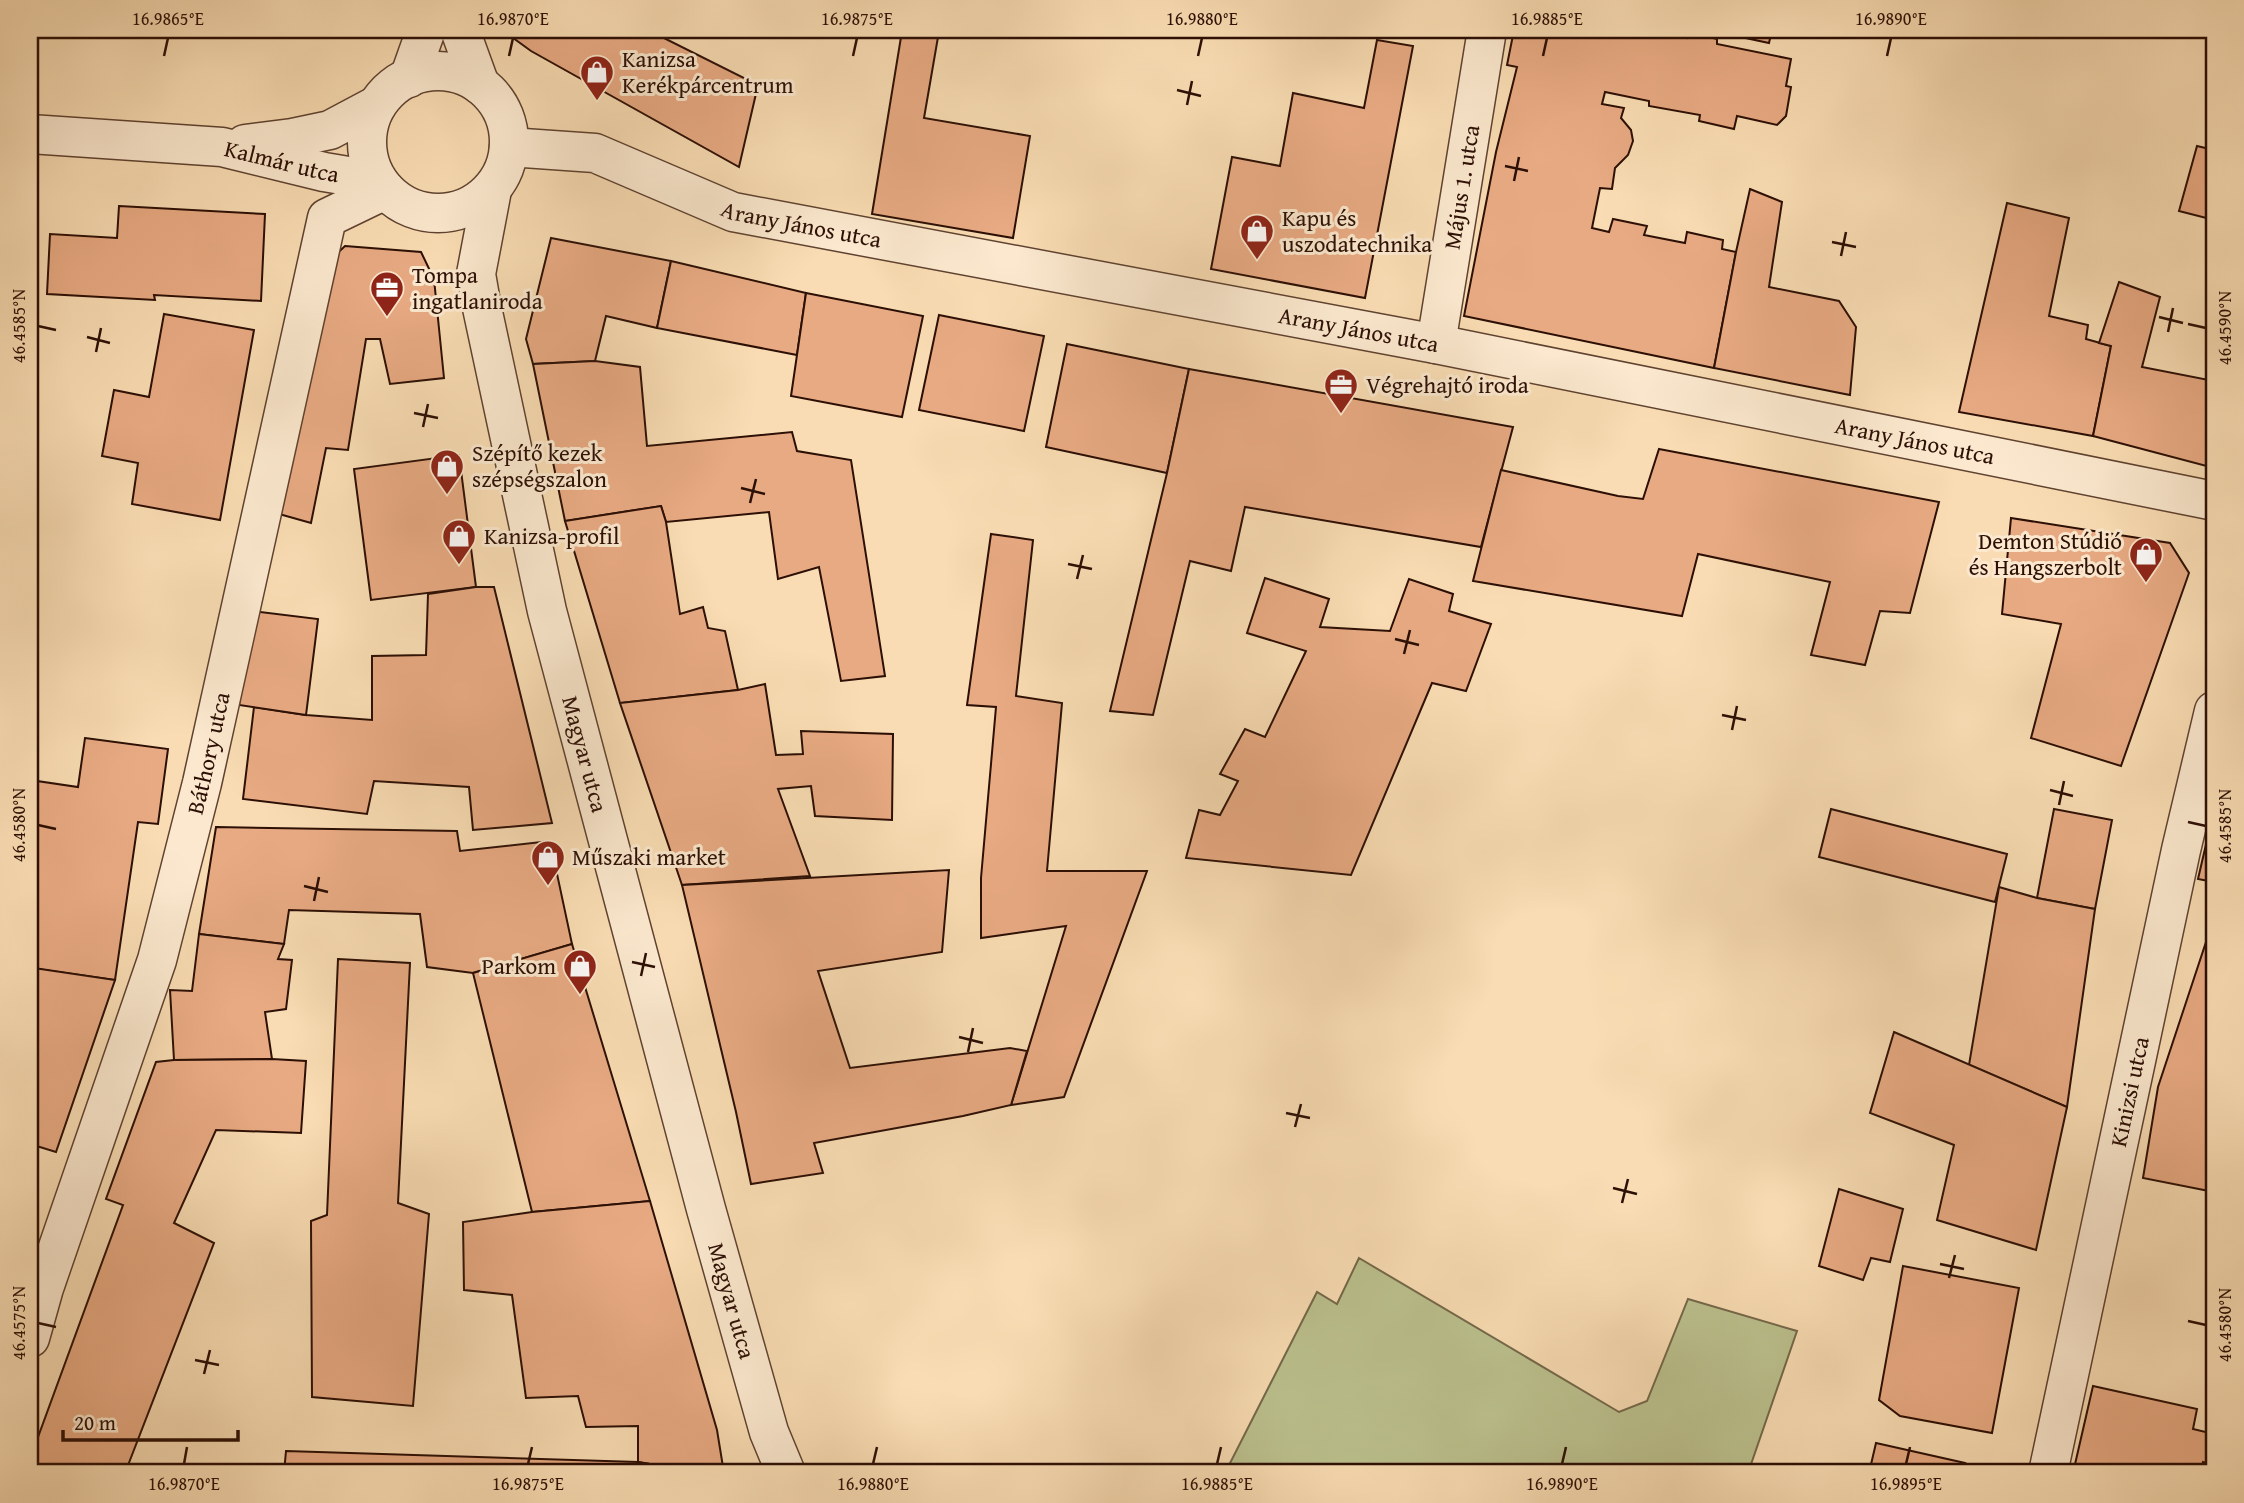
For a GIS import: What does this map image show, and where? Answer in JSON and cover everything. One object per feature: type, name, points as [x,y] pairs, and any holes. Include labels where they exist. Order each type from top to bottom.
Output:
[{"type":"street","points":[[409,78],[426,30]]},
{"type":"street","points":[[460,30],[480,85]]},
{"type":"street","name":"Május 1. utca","points":[[1436,344],[1486,30]]},
{"type":"street","points":[[446,72],[464,76],[480,85],[497,102],[507,123],[509,147],[504,169],[492,190],[474,204],[452,212],[428,213],[401,202],[382,186],[371,168],[367,151],[368,127],[377,105],[391,89],[409,78],[426,73],[446,72]]},
{"type":"street","name":"Kalmár utca","points":[[222,147],[330,130],[377,105]]},
{"type":"street","points":[[30,134],[222,147]]},
{"type":"street","name":"Kalmár utca","points":[[222,147],[382,186]]},
{"type":"street","name":"Arany János utca","points":[[509,147],[595,153],[733,212],[1436,344],[2214,501]]},
{"type":"street","name":"Báthory utca","points":[[30,1338],[44,1288],[157,960],[202,783],[327,218],[382,186]]},
{"type":"street","name":"Magyar utca","points":[[492,190],[476,274],[547,611],[706,1209],[769,1432],[786,1473]]},
{"type":"street","name":"Magyar utca","points":[[428,213],[451,238],[476,274]]},
{"type":"street","name":"Kinizsi utca","points":[[2048,1473],[2181,850],[2214,711]]},
{"type":"green space","points":[[1359,1258],[1619,1412],[1647,1401],[1688,1299],[1797,1331],[1748,1473],[1225,1473],[1317,1292],[1337,1304]]},
{"type":"building","points":[[502,30],[648,30],[758,85],[739,167],[531,51]]},
{"type":"building","points":[[1514,30],[1655,30],[1687,38],[1689,32],[1717,39],[1717,44],[1791,59],[1786,86],[1791,87],[1786,116],[1777,125],[1737,116],[1734,129],[1699,121],[1700,115],[1649,106],[1649,101],[1605,92],[1602,104],[1624,108],[1621,118],[1631,130],[1633,141],[1628,155],[1615,168],[1612,189],[1600,188],[1592,228],[1609,232],[1613,219],[1647,226],[1644,235],[1685,243],[1687,232],[1723,240],[1722,249],[1736,252],[1714,368],[1464,316],[1496,152],[1517,67],[1507,65]]},
{"type":"building","points":[[1723,30],[1772,30],[1769,43],[1722,33]]},
{"type":"building","points":[[902,31],[938,37],[924,118],[1030,136],[1013,238],[872,214]]},
{"type":"building","points":[[1377,40],[1413,46],[1365,298],[1211,269],[1232,157],[1280,166],[1293,93],[1364,108]]},
{"type":"building","points":[[2197,146],[2214,150],[2214,220],[2179,211]]},
{"type":"building","points":[[1750,189],[1782,202],[1769,287],[1839,301],[1856,327],[1850,395],[1714,368]]},
{"type":"building","points":[[2007,203],[2069,218],[2049,316],[2088,325],[2086,339],[2111,346],[2093,436],[1959,412]]},
{"type":"building","points":[[119,206],[265,214],[261,301],[154,295],[155,300],[47,294],[50,234],[117,238]]},
{"type":"building","points":[[551,238],[671,261],[657,328],[606,316],[595,361],[533,364],[526,339]]},
{"type":"building","points":[[345,246],[421,252],[434,279],[444,378],[390,384],[380,339],[366,339],[348,450],[326,448],[311,523],[272,512],[328,262]]},
{"type":"building","points":[[671,261],[806,293],[797,355],[657,328]]},
{"type":"building","points":[[2119,282],[2160,297],[2142,367],[2214,381],[2214,468],[2093,436],[2111,346],[2099,343]]},
{"type":"building","points":[[806,293],[923,316],[902,417],[791,396]]},
{"type":"building","points":[[164,314],[254,330],[220,520],[132,504],[138,463],[102,456],[114,390],[149,397]]},
{"type":"building","points":[[939,315],[1044,336],[1024,431],[919,410]]},
{"type":"building","points":[[1067,344],[1189,369],[1167,473],[1046,447]]},
{"type":"building","points":[[595,361],[640,367],[647,446],[792,432],[797,451],[851,460],[885,676],[841,681],[819,567],[778,579],[769,512],[666,522],[661,506],[565,521],[533,364]]},
{"type":"building","points":[[1189,369],[1513,427],[1481,547],[1245,507],[1231,571],[1190,561],[1153,715],[1110,711],[1167,473]]},
{"type":"building","points":[[1659,449],[1939,502],[1910,613],[1880,611],[1865,665],[1811,655],[1830,582],[1698,554],[1682,616],[1473,581],[1501,470],[1643,499]]},
{"type":"building","points":[[459,455],[476,587],[371,600],[354,469]]},
{"type":"building","points":[[661,506],[666,522],[680,614],[703,607],[708,628],[725,631],[738,690],[620,703],[565,521]]},
{"type":"building","points":[[2011,518],[2170,543],[2189,573],[2121,766],[2031,738],[2061,624],[2002,614]]},
{"type":"building","points":[[991,534],[1033,540],[1016,696],[1062,703],[1047,871],[1147,871],[1064,1097],[1011,1105],[1066,926],[981,938],[981,878],[996,707],[967,705]]},
{"type":"building","points":[[1265,578],[1329,599],[1320,627],[1390,631],[1409,579],[1453,594],[1449,611],[1491,624],[1466,691],[1432,683],[1351,875],[1186,858],[1199,810],[1220,815],[1238,781],[1220,774],[1245,729],[1265,737],[1306,651],[1247,633]]},
{"type":"building","points":[[494,587],[552,823],[473,830],[469,787],[374,781],[367,814],[243,799],[254,707],[306,715],[372,720],[372,656],[426,655],[428,594]]},
{"type":"building","points":[[252,611],[318,619],[306,715],[239,705]]},
{"type":"building","points":[[765,684],[776,755],[803,754],[801,731],[893,734],[892,820],[815,816],[811,786],[778,789],[810,876],[682,885],[620,703],[738,690]]},
{"type":"building","points":[[85,738],[168,749],[158,824],[138,822],[115,980],[30,968],[30,780],[78,787]]},
{"type":"building","points":[[1831,809],[2007,854],[1995,902],[1819,857]]},
{"type":"building","points":[[2054,809],[2112,820],[2095,909],[2037,898]]},
{"type":"building","points":[[216,827],[457,831],[460,851],[550,841],[572,944],[473,973],[427,967],[420,914],[289,910],[284,944],[199,934]]},
{"type":"building","points":[[2207,840],[2214,841],[2214,882],[2198,879]]},
{"type":"building","points":[[949,870],[942,952],[818,971],[850,1068],[1010,1048],[1027,1051],[1011,1105],[814,1143],[823,1173],[751,1184],[682,885]]},
{"type":"building","points":[[1999,887],[2037,898],[2095,909],[2067,1107],[1969,1065]]},
{"type":"building","points":[[199,934],[284,944],[278,959],[292,960],[286,1009],[265,1012],[272,1059],[174,1060],[170,990],[192,991]]},
{"type":"building","points":[[2208,936],[2214,936],[2214,1192],[2143,1178],[2158,1087]]},
{"type":"building","points":[[572,944],[650,1201],[532,1212],[473,973]]},
{"type":"building","points":[[338,959],[410,963],[398,1203],[429,1214],[413,1406],[312,1397],[311,1221],[327,1215]]},
{"type":"building","points":[[34,968],[115,980],[56,1152],[30,1144],[30,982]]},
{"type":"building","points":[[1894,1032],[2067,1107],[2036,1250],[1937,1220],[1954,1145],[1870,1113]]},
{"type":"building","points":[[272,1059],[306,1061],[301,1133],[216,1130],[174,1223],[214,1243],[125,1473],[30,1473],[30,1459],[123,1205],[106,1199],[156,1062]]},
{"type":"building","points":[[1839,1189],[1903,1209],[1890,1262],[1871,1258],[1863,1280],[1819,1266]]},
{"type":"building","points":[[650,1201],[717,1430],[724,1473],[704,1473],[638,1462],[638,1426],[586,1427],[578,1396],[526,1398],[512,1295],[464,1290],[463,1222],[532,1212]]},
{"type":"building","points":[[1903,1266],[2019,1288],[1992,1433],[1900,1416],[1879,1400]]},
{"type":"building","points":[[2093,1386],[2197,1409],[2193,1429],[2214,1434],[2214,1465],[2203,1462],[2201,1473],[2073,1473]]},
{"type":"building","points":[[1876,1443],[1965,1463],[1981,1473],[1869,1473]]},
{"type":"building","points":[[286,1451],[638,1462],[704,1473],[284,1473]]},
{"type":"place","name":"Kanizsa Kerékpárcentrum","points":[[597,102]]},
{"type":"place","name":"Kapu és uszodatechnika","points":[[1257,261]]},
{"type":"place","name":"Tompa ingatlaniroda","points":[[387,318]]},
{"type":"place","name":"Végrehajtó iroda","points":[[1341,415]]},
{"type":"place","name":"Szépítő kezek szépségszalon","points":[[447,496]]},
{"type":"place","name":"Kanizsa-profil","points":[[459,566]]},
{"type":"place","name":"Demton Stúdió és Hangszerbolt","points":[[2146,584]]},
{"type":"place","name":"Műszaki market","points":[[548,887]]},
{"type":"place","name":"Parkom","points":[[580,996]]}]
